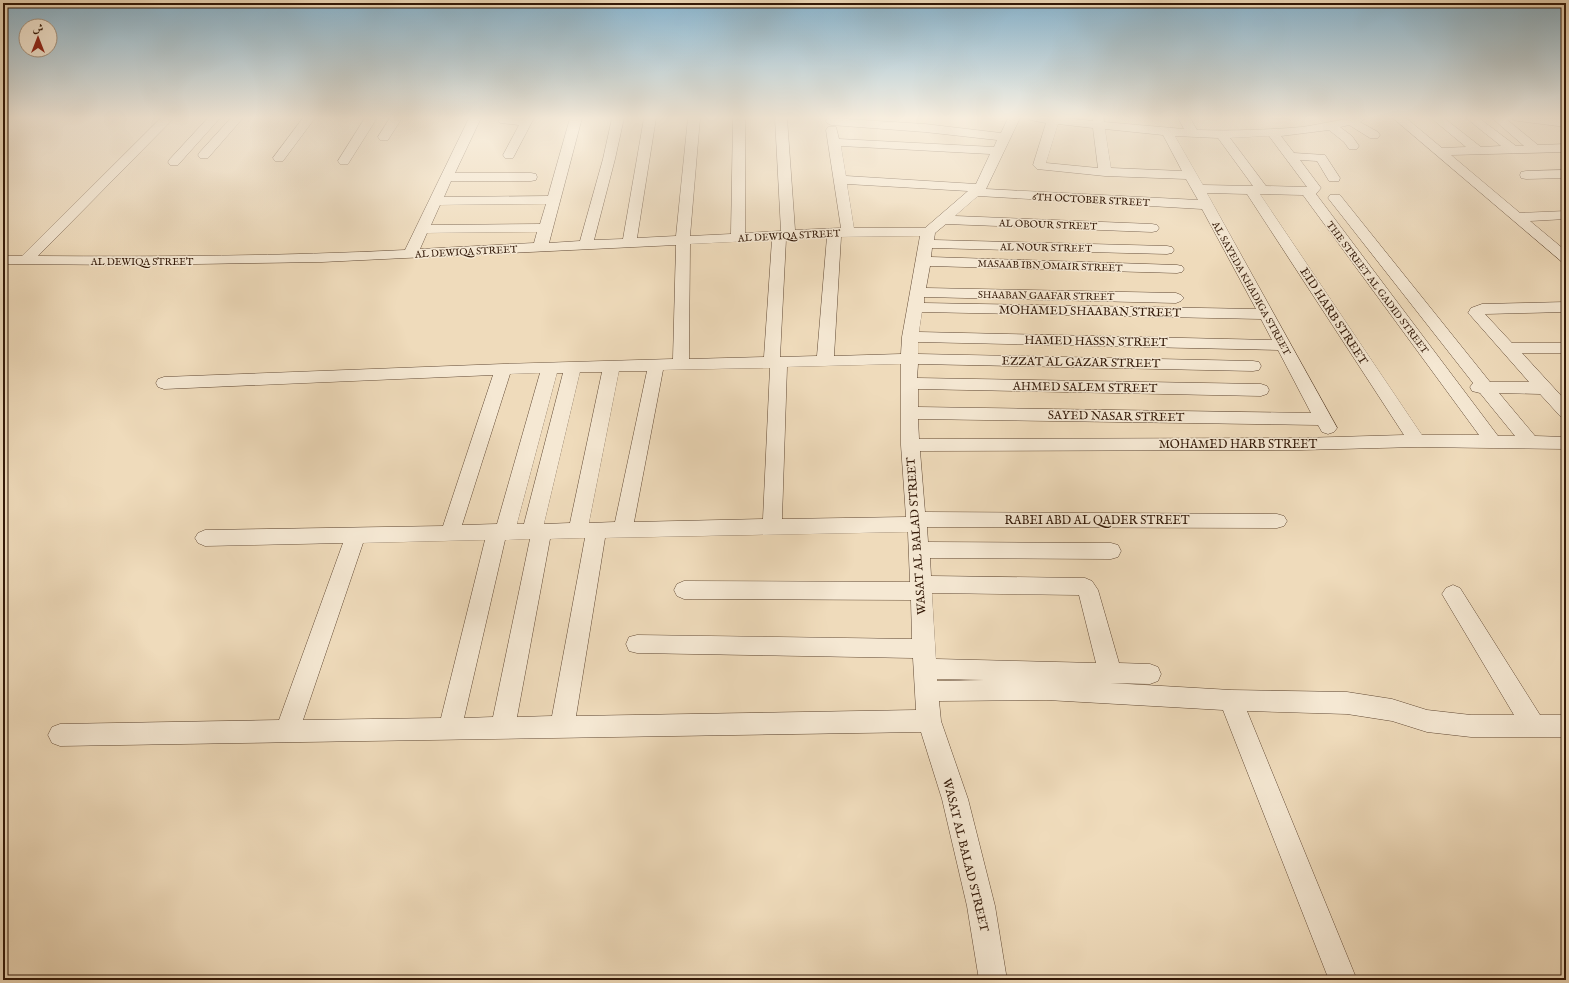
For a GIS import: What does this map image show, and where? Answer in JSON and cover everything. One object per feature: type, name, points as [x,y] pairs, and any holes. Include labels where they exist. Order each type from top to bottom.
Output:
[{"type":"street","points":[[25,260],[122,164]]},
{"type":"street","points":[[410,254],[453,164]]},
{"type":"street","points":[[540,248],[563,164]]},
{"type":"street","points":[[586,245],[608,164]]},
{"type":"street","points":[[629,243],[642,164]]},
{"type":"street","points":[[681,364],[684,240],[690,164]]},
{"type":"street","points":[[738,237],[739,164]]},
{"type":"street","points":[[772,527],[776,362],[783,235],[782,164]]},
{"type":"street","points":[[825,362],[841,232],[840,180],[837,164]]},
{"type":"street","points":[[925,246],[944,220],[978,190],[989,164]]},
{"type":"street","points":[[1040,164],[1039,166],[1105,172],[1191,175]]},
{"type":"street","points":[[1104,164],[1105,172]]},
{"type":"street","name":"AL SAYEDA KHADIGA STREET","points":[[1185,164],[1336,444]]},
{"type":"street","name":"EID HARB STREET","points":[[1240,164],[1417,441]]},
{"type":"street","name":"THE STREET AL GADID STREET","points":[[1296,164],[1314,188],[1314,190],[1310,191],[1309,194],[1494,442]]},
{"type":"street","points":[[1325,164],[1334,178]]},
{"type":"street","points":[[1453,164],[1566,258]]},
{"type":"street","points":[[1526,175],[1566,174]]},
{"type":"street","points":[[447,177],[531,177]]},
{"type":"street","name":"6TH OCTOBER STREET","points":[[840,180],[1207,206]]},
{"type":"street","points":[[1198,189],[1310,191]]},
{"type":"street","points":[[1335,198],[1531,443]]},
{"type":"street","points":[[435,201],[553,200]]},
{"type":"street","points":[[1517,217],[1566,216]]},
{"type":"street","name":"AL OBOUR STREET","points":[[944,220],[1152,228]]},
{"type":"street","points":[[422,229],[545,228]]},
{"type":"street","name":"AL DEWIQA STREET","points":[[3,260],[143,261],[322,258],[841,232],[925,246]]},
{"type":"street","points":[[1549,243],[1566,243]]},
{"type":"street","name":"AL NOUR STREET","points":[[925,246],[1167,250]]},
{"type":"street","name":"MASAAB IBN OMAIR STREET","points":[[925,246],[1178,269]]},
{"type":"street","name":"WASAT AL BALAD STREET","points":[[925,246],[910,337],[909,383],[910,445],[919,550],[926,691],[929,720],[955,799],[981,906],[993,980]]},
{"type":"street","name":"SHAABAN GAAFAR STREET","points":[[916,300],[1176,298]]},
{"type":"street","name":"MOHAMED SHAABAN STREET","points":[[916,300],[1266,314]]},
{"type":"street","points":[[1566,307],[1482,309],[1476,311],[1478,316],[1566,412]]},
{"type":"street","name":"HAMED HASSN STREET","points":[[910,337],[1283,345]]},
{"type":"street","points":[[1508,348],[1566,348]]},
{"type":"street","name":"EZZAT AL GAZAR STREET","points":[[164,383],[503,369],[909,359],[1253,366]]},
{"type":"street","points":[[622,530],[656,365]]},
{"type":"street","points":[[562,727],[587,531],[612,366]]},
{"type":"street","points":[[503,728],[537,532],[573,367]]},
{"type":"street","points":[[450,729],[501,532],[550,368]]},
{"type":"street","points":[[450,533],[503,369]]},
{"type":"street","name":"AHMED SALEM STREET","points":[[909,383],[1261,390]]},
{"type":"street","points":[[1452,387],[1544,388]]},
{"type":"street","points":[[1108,388],[1118,416]]},
{"type":"street","name":"SAYED NASAR STREET","points":[[910,414],[1322,419]]},
{"type":"street","name":"MOHAMED HARB STREET","points":[[910,445],[1336,444],[1417,441],[1566,443]]},
{"type":"street","name":"RABEI ABD AL QADER STREET","points":[[205,538],[772,527],[917,522],[1277,521]]},
{"type":"street","points":[[287,732],[356,535]]},
{"type":"street","points":[[919,550],[1111,551]]},
{"type":"street","points":[[684,590],[921,587],[1082,587],[1088,590],[1110,673]]},
{"type":"street","points":[[1453,594],[1534,726]]},
{"type":"street","points":[[637,644],[924,659],[1110,673],[1150,674]]},
{"type":"street","points":[[926,691],[1047,690],[1231,700],[1347,703],[1392,710],[1427,721],[1471,726],[1566,726]]},
{"type":"street","points":[[1231,700],[1343,980]]},
{"type":"street","points":[[60,735],[929,720]]}]
